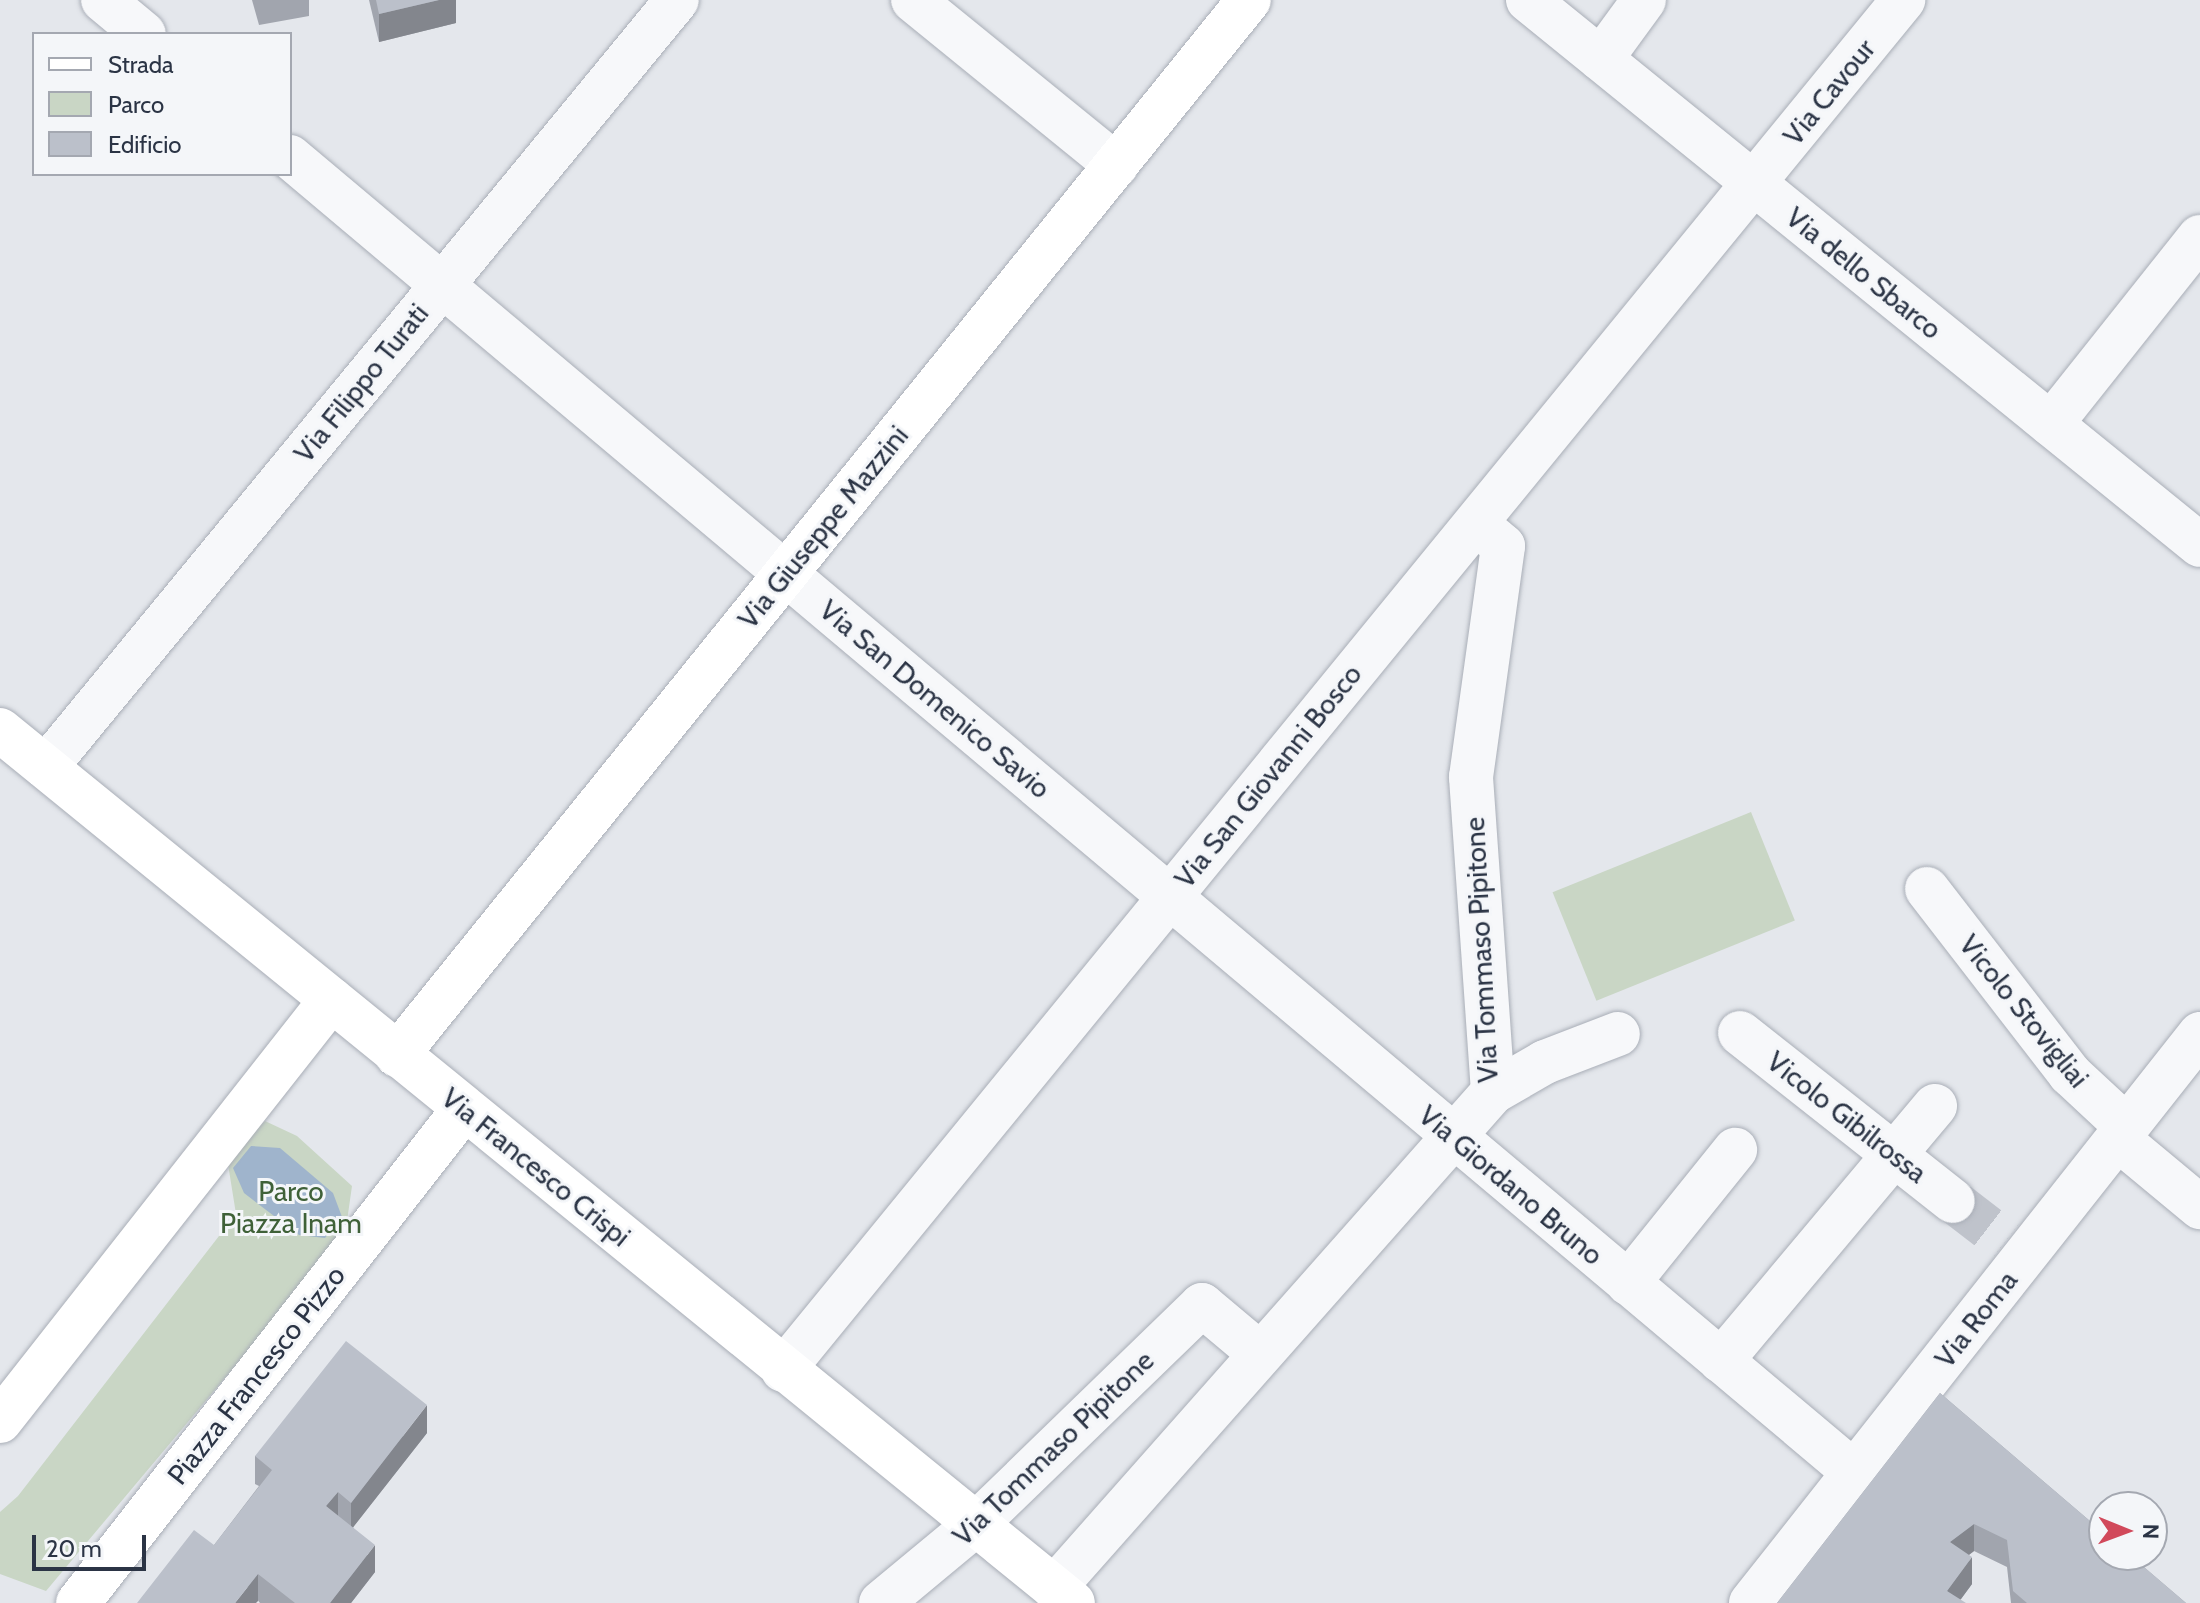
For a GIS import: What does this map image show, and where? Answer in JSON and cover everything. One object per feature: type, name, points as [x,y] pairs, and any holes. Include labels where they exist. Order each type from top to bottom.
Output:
[{"type":"main road","name":"Via Giuseppe Mazzini","points":[[397,1055],[1249,0]]},
{"type":"main road","name":"Via Francesco Crispi","points":[[0,730],[783,1370],[1064,1595]]},
{"type":"main road","points":[[0,1421],[331,1000]]},
{"type":"main road","name":"Piazza Francesco Pizzo","points":[[78,1603],[464,1109]]},
{"type":"street","points":[[103,0],[142,32]]},
{"type":"street","name":"Via Filippo Turati","points":[[46,767],[677,0]]},
{"type":"street","points":[[913,0],[1116,165]]},
{"type":"street","name":"Via dello Sbarco","points":[[1528,0],[2200,545]]},
{"type":"street","points":[[1601,59],[1644,0]]},
{"type":"street","name":"Via Cavour","points":[[1754,183],[1903,0]]},
{"type":"street","name":"Via San Domenico Savio","points":[[292,159],[1170,897]]},
{"type":"street","name":"Via San Giovanni Bosco","points":[[783,1370],[1754,183]]},
{"type":"street","points":[[2051,424],[2200,237]]},
{"type":"street","name":"Via Tommaso Pipitone","points":[[1064,1595],[1258,1352],[1456,1139],[1493,1092],[1471,777],[1503,546],[1476,523]]},
{"type":"street","name":"Vicolo Stovigliai","points":[[1927,889],[2070,1074],[2122,1133],[2200,1207]]},
{"type":"street","name":"Via Giordano Bruno","points":[[1170,897],[1854,1472]]},
{"type":"street","name":"Vicolo Gibilrossa","points":[[1740,1033],[1953,1201]]},
{"type":"street","points":[[1493,1092],[1545,1062],[1618,1034]]},
{"type":"street","name":"Via Roma","points":[[1751,1603],[1920,1388],[2015,1249],[2122,1133],[2200,1034]]},
{"type":"street","points":[[1721,1361],[1935,1106]]},
{"type":"street","points":[[1628,1283],[1735,1150]]},
{"type":"street","name":"Via Tommaso Pipitone","points":[[881,1603],[975,1525],[1202,1305],[1258,1352]]},
{"type":"street","points":[[1920,1388],[1957,1419]]},
{"type":"green space","points":[[1751,812],[1795,920],[1596,1001],[1553,892]]},
{"type":"green space","name":"Parco Piazza Inam","points":[[265,1121],[297,1136],[352,1186],[345,1235],[46,1591],[0,1574],[0,1512],[18,1496],[236,1214],[227,1158]]},
{"type":"water","points":[[251,1146],[280,1148],[333,1193],[342,1217],[325,1238],[299,1235],[244,1193],[233,1168]]},
{"type":"building","points":[[376,0],[439,0],[379,14]]},
{"type":"building","points":[[346,1341],[427,1405],[351,1503],[338,1492],[326,1506],[375,1545],[330,1603],[295,1603],[258,1574],[235,1603],[137,1603],[194,1530],[214,1545],[272,1470],[255,1456]]},
{"type":"building","points":[[1940,1393],[2088,1519],[2088,1571],[2149,1571],[2186,1603],[2027,1603],[2013,1591],[2007,1540],[1974,1524],[1950,1542],[1972,1557],[1947,1591],[1966,1603],[1777,1603]]},
{"type":"tunnel","points":[[1953,1201],[2005,1241]]}]
